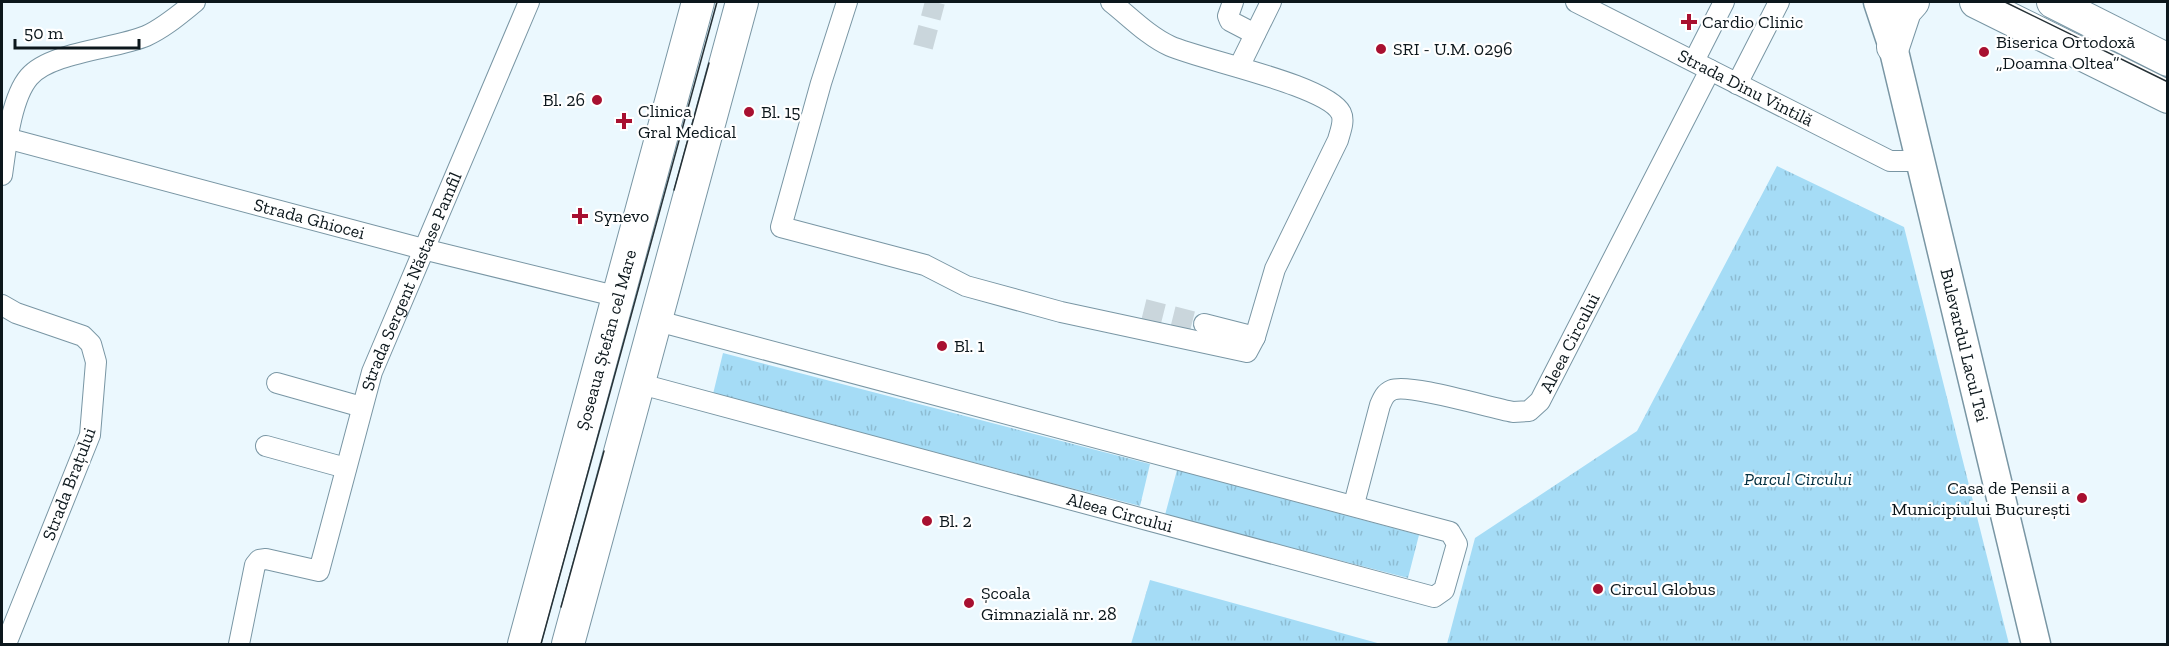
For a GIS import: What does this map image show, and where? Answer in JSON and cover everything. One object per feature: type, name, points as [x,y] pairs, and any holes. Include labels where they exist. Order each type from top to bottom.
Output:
[{"type":"main road","name":"Șoseaua Ștefan cel Mare","points":[[524,645],[698,2]]},
{"type":"main road","points":[[568,645],[654,320],[742,2]]},
{"type":"main road","name":"Bulevardul Lacul Tei","points":[[1878,2],[1893,47],[2036,645]]},
{"type":"main road","name":"Bulevardul Lacul Tei","points":[[1893,47],[1894,2]]},
{"type":"main road","points":[[1893,47],[1905,12],[1913,2]]},
{"type":"main road","points":[[1976,2],[2168,97]]},
{"type":"main road","points":[[2053,2],[2168,60]]},
{"type":"street","name":"Strada Sergent Năstase Pamfil","points":[[239,645],[255,565],[259,560],[266,559],[319,572],[378,355],[529,2]]},
{"type":"street","points":[[847,2],[821,83],[781,227],[925,265],[966,286],[1061,312],[1247,352],[1255,337],[1275,269],[1338,140],[1342,124],[1341,113],[1332,104],[1271,77],[1170,46],[1111,2]]},
{"type":"street","points":[[1233,2],[1228,16],[1230,21],[1255,34]]},
{"type":"street","points":[[1239,67],[1271,2]]},
{"type":"street","name":"Strada Dinu Vintilă","points":[[1576,2],[1890,161],[1920,161]]},
{"type":"street","name":"Aleea Circului","points":[[1354,504],[1380,405],[1384,396],[1390,391],[1408,389],[1514,412],[1529,411],[1540,401],[1702,65],[1724,2]]},
{"type":"street","points":[[1737,84],[1779,2]]},
{"type":"street","points":[[2,175],[5,137],[22,88],[29,77],[39,69],[148,35],[189,4]]},
{"type":"street","name":"Strada Ghiocei","points":[[5,137],[423,249],[619,297]]},
{"type":"street","name":"Strada Brațului","points":[[2,305],[16,313],[83,336],[91,344],[96,362],[90,435],[6,645]]},
{"type":"street","name":"Aleea Circului","points":[[637,383],[1434,597],[1440,595],[1444,590],[1457,544],[1455,536],[1450,532],[1354,504],[654,320]]},
{"type":"street","points":[[1204,324],[1255,337]]},
{"type":"street","points":[[277,383],[362,407]]},
{"type":"street","points":[[266,446],[346,468]]},
{"type":"green space","name":"Parcul Circului","points":[[1777,166],[1904,227],[2009,644],[1447,644],[1475,538],[1637,431]]},
{"type":"green space","points":[[723,353],[1150,464],[1140,506],[713,394]]},
{"type":"green space","points":[[1177,470],[1419,535],[1408,578],[1165,515]]},
{"type":"green space","points":[[1150,580],[1381,644],[1131,644]]},
{"type":"tunnel","points":[[923,47],[935,2]]},
{"type":"tunnel","points":[[1144,309],[1204,324]]},
{"type":"tram line","points":[[541,644],[717,2]]},
{"type":"tram line","points":[[2005,2],[2168,82]]},
{"type":"tram line","points":[[674,190],[709,63]]},
{"type":"tram line","points":[[561,607],[604,451]]},
{"type":"place","name":"Cardio Clinic","points":[[1689,22]]},
{"type":"place","name":"SRI - U.M. 0296","points":[[1381,49]]},
{"type":"place","name":"Biserica Ortodoxă „Doamna Oltea”","points":[[1984,52]]},
{"type":"place","name":"Bl. 26","points":[[597,100]]},
{"type":"place","name":"Bl. 15","points":[[749,112]]},
{"type":"place","name":"Clinica Gral Medical","points":[[624,121]]},
{"type":"place","name":"Synevo","points":[[580,216]]},
{"type":"place","name":"Bl. 1","points":[[942,346]]},
{"type":"place","name":"Casa de Pensii a Municipiului București","points":[[2082,498]]},
{"type":"place","name":"Bl. 2","points":[[927,521]]},
{"type":"place","name":"Circul Globus","points":[[1598,589]]},
{"type":"place","name":"Școala Gimnazială nr. 28","points":[[969,603]]}]
